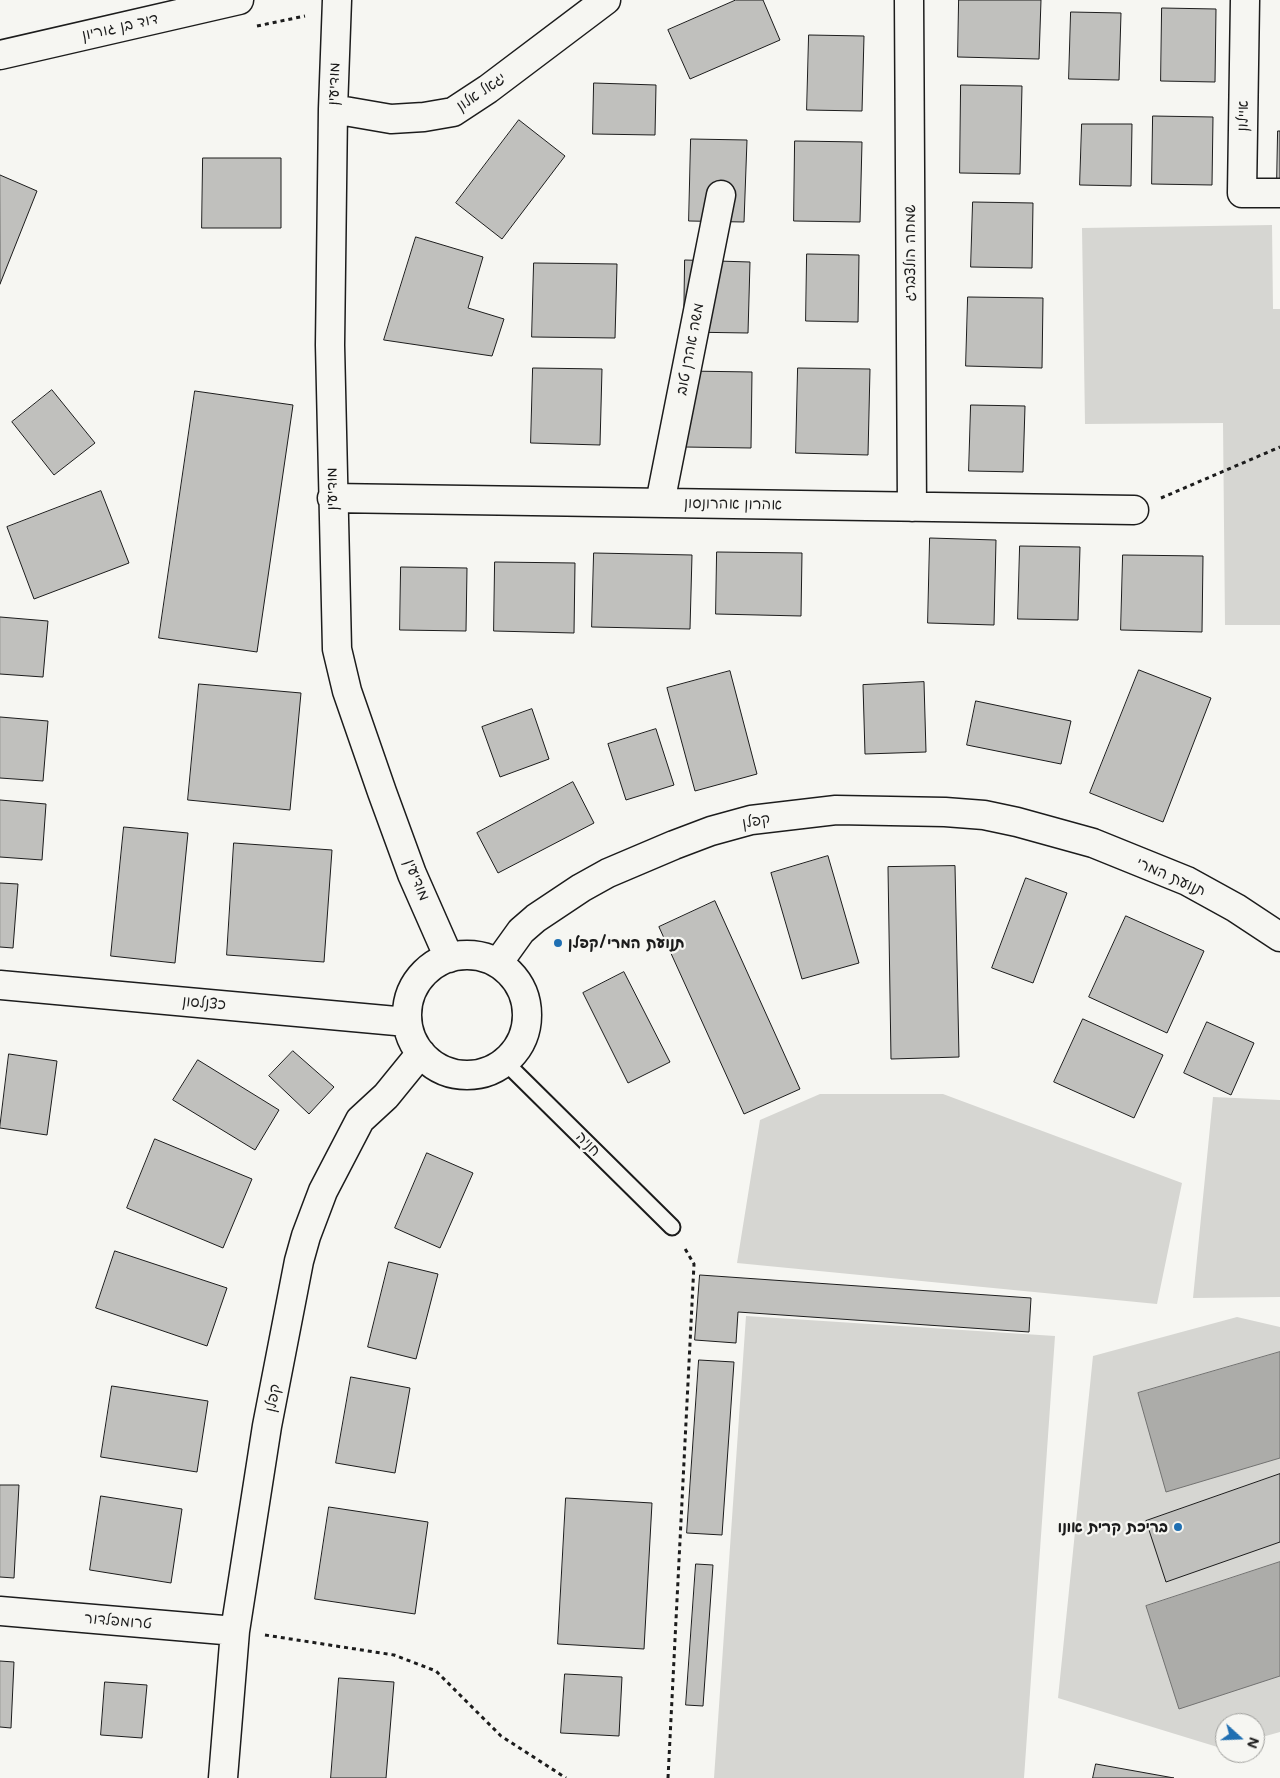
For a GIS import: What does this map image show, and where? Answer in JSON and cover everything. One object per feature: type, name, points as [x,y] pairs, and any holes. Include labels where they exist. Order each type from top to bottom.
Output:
[{"type":"street","name":"דוד בן גוריון","points":[[0,54],[239,0]]},
{"type":"street","name":"מודיעין","points":[[337,0],[333,109],[330,345],[336,649],[347,691],[412,874],[449,958]]},
{"type":"street","name":"יגאל אלון","points":[[333,109],[391,119],[424,117],[454,112],[488,89],[606,0]]},
{"type":"street","name":"שמחה הולצברג","points":[[909,0],[912,506]]},
{"type":"street","name":"איילון","points":[[1245,0],[1242,193],[1280,194]]},
{"type":"street","name":"משה אהרן טוב","points":[[660,503],[721,195]]},
{"type":"street","name":"אהרון אהרונסון","points":[[332,498],[1134,510]]},
{"type":"street","name":"קפלן","points":[[498,964],[521,931],[556,903],[581,888],[608,873],[674,845],[711,831],[751,820],[836,810],[945,812],[984,815],[1056,832]]},
{"type":"street","name":"תנועת המרי","points":[[1056,832],[1093,842],[1187,881],[1236,908],[1280,937]]},
{"type":"street","points":[[474,955],[498,964],[512,976],[522,992],[527,1010],[525,1029],[518,1047],[505,1062],[492,1070],[461,1075],[446,1072],[432,1064],[420,1053],[412,1039],[407,1022],[408,1005],[413,990],[422,976],[434,965],[449,958],[474,955]]},
{"type":"street","name":"כצנלסון","points":[[0,985],[407,1022]]},
{"type":"street","name":"קפלן","points":[[223,1778],[235,1631],[267,1426],[299,1261],[306,1236],[324,1191],[360,1120],[386,1096],[420,1053]]},
{"type":"street","name":"טרומפלדור","points":[[0,1611],[235,1631]]},
{"type":"lane","name":"חניה","points":[[505,1062],[672,1227]]},
{"type":"path","points":[[1134,510],[1280,447]]},
{"type":"path","points":[[668,1778],[694,1264],[672,1227]]},
{"type":"path","points":[[235,1631],[394,1655],[436,1671],[501,1736],[566,1778]]},
{"type":"shaded area","points":[[1272,225],[1273,309],[1280,309],[1280,625],[1225,625],[1223,423],[1085,424],[1082,228]]},
{"type":"shaded area","points":[[820,1094],[943,1094],[1182,1183],[1157,1304],[737,1263],[760,1120]]},
{"type":"shaded area","points":[[1213,1097],[1280,1100],[1280,1297],[1193,1298]]},
{"type":"shaded area","points":[[746,1316],[1055,1336],[1024,1778],[714,1778]]},
{"type":"shaded area","name":"בריכת קרית אונו","points":[[1237,1317],[1280,1327],[1280,1732],[1265,1736],[1265,1713],[1215,1713],[1215,1746],[1058,1698],[1093,1356]]},
{"type":"shaded area","points":[[1280,1352],[1280,1458],[1166,1492],[1138,1393]]},
{"type":"shaded area","points":[[1280,1562],[1280,1676],[1179,1709],[1146,1606]]},
{"type":"building","points":[[736,0],[763,0],[780,40],[690,79],[668,30]]},
{"type":"building","points":[[959,0],[1041,0],[1039,59],[958,57]]},
{"type":"building","points":[[1162,8],[1216,9],[1215,82],[1161,81]]},
{"type":"building","points":[[1071,12],[1121,13],[1119,80],[1069,79]]},
{"type":"building","points":[[809,35],[864,36],[862,111],[807,110]]},
{"type":"building","points":[[594,83],[656,85],[655,135],[593,134]]},
{"type":"building","points":[[961,85],[1022,86],[1020,174],[960,173]]},
{"type":"building","points":[[1153,116],[1213,117],[1212,185],[1152,184]]},
{"type":"building","points":[[519,120],[565,156],[502,239],[456,203]]},
{"type":"building","points":[[1082,124],[1132,124],[1131,186],[1080,185]]},
{"type":"building","points":[[1278,131],[1280,131],[1280,183],[1277,183]]},
{"type":"building","points":[[691,139],[747,140],[744,222],[689,221]]},
{"type":"building","points":[[795,141],[862,142],[860,222],[794,221]]},
{"type":"building","points":[[203,158],[281,158],[281,228],[202,228]]},
{"type":"building","points":[[0,175],[37,191],[0,284]]},
{"type":"building","points":[[973,202],[1033,203],[1032,268],[971,267]]},
{"type":"building","points":[[416,237],[483,257],[468,308],[504,319],[492,356],[384,340]]},
{"type":"building","points":[[807,254],[859,255],[858,322],[806,321]]},
{"type":"building","points":[[685,260],[750,262],[748,333],[684,332]]},
{"type":"building","points":[[534,263],[617,264],[615,338],[532,337]]},
{"type":"building","points":[[968,297],[1043,298],[1042,368],[966,366]]},
{"type":"building","points":[[533,368],[602,369],[600,445],[531,443]]},
{"type":"building","points":[[798,368],[870,369],[868,455],[796,453]]},
{"type":"building","points":[[686,371],[752,372],[751,448],[684,447]]},
{"type":"building","points":[[52,390],[95,443],[54,475],[12,422]]},
{"type":"building","points":[[195,391],[293,405],[257,652],[159,638]]},
{"type":"building","points":[[971,405],[1025,406],[1023,472],[969,471]]},
{"type":"building","points":[[101,491],[129,563],[34,599],[7,527]]},
{"type":"building","points":[[930,538],[996,540],[994,625],[928,623]]},
{"type":"building","points":[[1020,546],[1080,547],[1078,620],[1018,619]]},
{"type":"building","points":[[717,552],[802,553],[801,616],[716,614]]},
{"type":"building","points":[[594,553],[692,555],[690,629],[592,627]]},
{"type":"building","points":[[1123,555],[1203,556],[1202,632],[1121,630]]},
{"type":"building","points":[[495,562],[575,563],[574,633],[494,631]]},
{"type":"building","points":[[401,567],[467,568],[466,631],[400,630]]},
{"type":"building","points":[[0,617],[48,621],[43,677],[0,674]]},
{"type":"building","points":[[1139,670],[1211,698],[1163,822],[1090,793]]},
{"type":"building","points":[[730,671],[757,774],[695,791],[667,688]]},
{"type":"building","points":[[924,682],[926,752],[865,754],[863,685]]},
{"type":"building","points":[[199,684],[301,693],[290,810],[188,800]]},
{"type":"building","points":[[976,701],[1071,721],[1061,764],[967,745]]},
{"type":"building","points":[[532,709],[549,759],[500,777],[482,727]]},
{"type":"building","points":[[0,717],[48,721],[43,781],[0,778]]},
{"type":"building","points":[[656,729],[674,785],[626,800],[608,744]]},
{"type":"building","points":[[573,782],[594,823],[498,873],[477,833]]},
{"type":"building","points":[[0,800],[46,804],[42,860],[0,857]]},
{"type":"building","points":[[124,827],[188,833],[175,963],[111,956]]},
{"type":"building","points":[[234,843],[332,850],[324,962],[227,955]]},
{"type":"building","points":[[828,856],[859,963],[802,979],[771,873]]},
{"type":"building","points":[[955,866],[959,1057],[891,1059],[888,867]]},
{"type":"building","points":[[1026,878],[1067,893],[1033,983],[992,968]]},
{"type":"building","points":[[0,883],[18,884],[13,948],[0,947]]},
{"type":"building","points":[[715,901],[800,1089],[744,1114],[659,927]]},
{"type":"building","points":[[1126,916],[1204,951],[1167,1033],[1089,997]]},
{"type":"building","points":[[624,972],[670,1062],[628,1083],[583,993]]},
{"type":"building","points":[[1083,1019],[1163,1055],[1134,1118],[1054,1082]]},
{"type":"building","points":[[1207,1022],[1254,1043],[1231,1095],[1184,1073]]},
{"type":"building","points":[[293,1051],[334,1087],[309,1114],[269,1076]]},
{"type":"building","points":[[9,1054],[57,1061],[47,1135],[0,1128]]},
{"type":"building","points":[[198,1060],[279,1110],[255,1150],[173,1100]]},
{"type":"building","points":[[155,1139],[252,1179],[223,1248],[127,1208]]},
{"type":"building","points":[[427,1153],[473,1173],[440,1248],[395,1228]]},
{"type":"building","points":[[115,1251],[227,1288],[207,1346],[96,1308]]},
{"type":"building","points":[[389,1262],[438,1274],[416,1359],[368,1347]]},
{"type":"building","points":[[700,1275],[1031,1298],[1029,1332],[738,1312],[736,1343],[695,1340]]},
{"type":"building","points":[[699,1360],[734,1362],[722,1535],[687,1533]]},
{"type":"building","points":[[351,1377],[410,1388],[395,1473],[336,1463]]},
{"type":"building","points":[[112,1386],[208,1401],[197,1472],[101,1457]]},
{"type":"building","points":[[1280,1474],[1280,1542],[1166,1582],[1146,1521]]},
{"type":"building","points":[[0,1485],[19,1485],[14,1578],[0,1577]]},
{"type":"building","points":[[101,1496],[182,1509],[171,1583],[90,1570]]},
{"type":"building","points":[[566,1498],[652,1503],[644,1649],[558,1644]]},
{"type":"building","points":[[329,1507],[428,1522],[415,1614],[315,1599]]},
{"type":"building","points":[[696,1564],[713,1565],[703,1706],[686,1705]]},
{"type":"building","points":[[0,1661],[14,1662],[11,1728],[0,1727]]},
{"type":"building","points":[[565,1674],[622,1677],[619,1736],[561,1733]]},
{"type":"building","points":[[339,1678],[394,1682],[386,1778],[331,1778]]},
{"type":"building","points":[[105,1682],[147,1685],[142,1738],[101,1735]]},
{"type":"building","points":[[1096,1764],[1174,1778],[1093,1778]]},
{"type":"place","name":"תנועת המרי/קפלן","points":[[558,943]]},
{"type":"place","name":"בריכת קרית אונו","points":[[1178,1527]]}]
